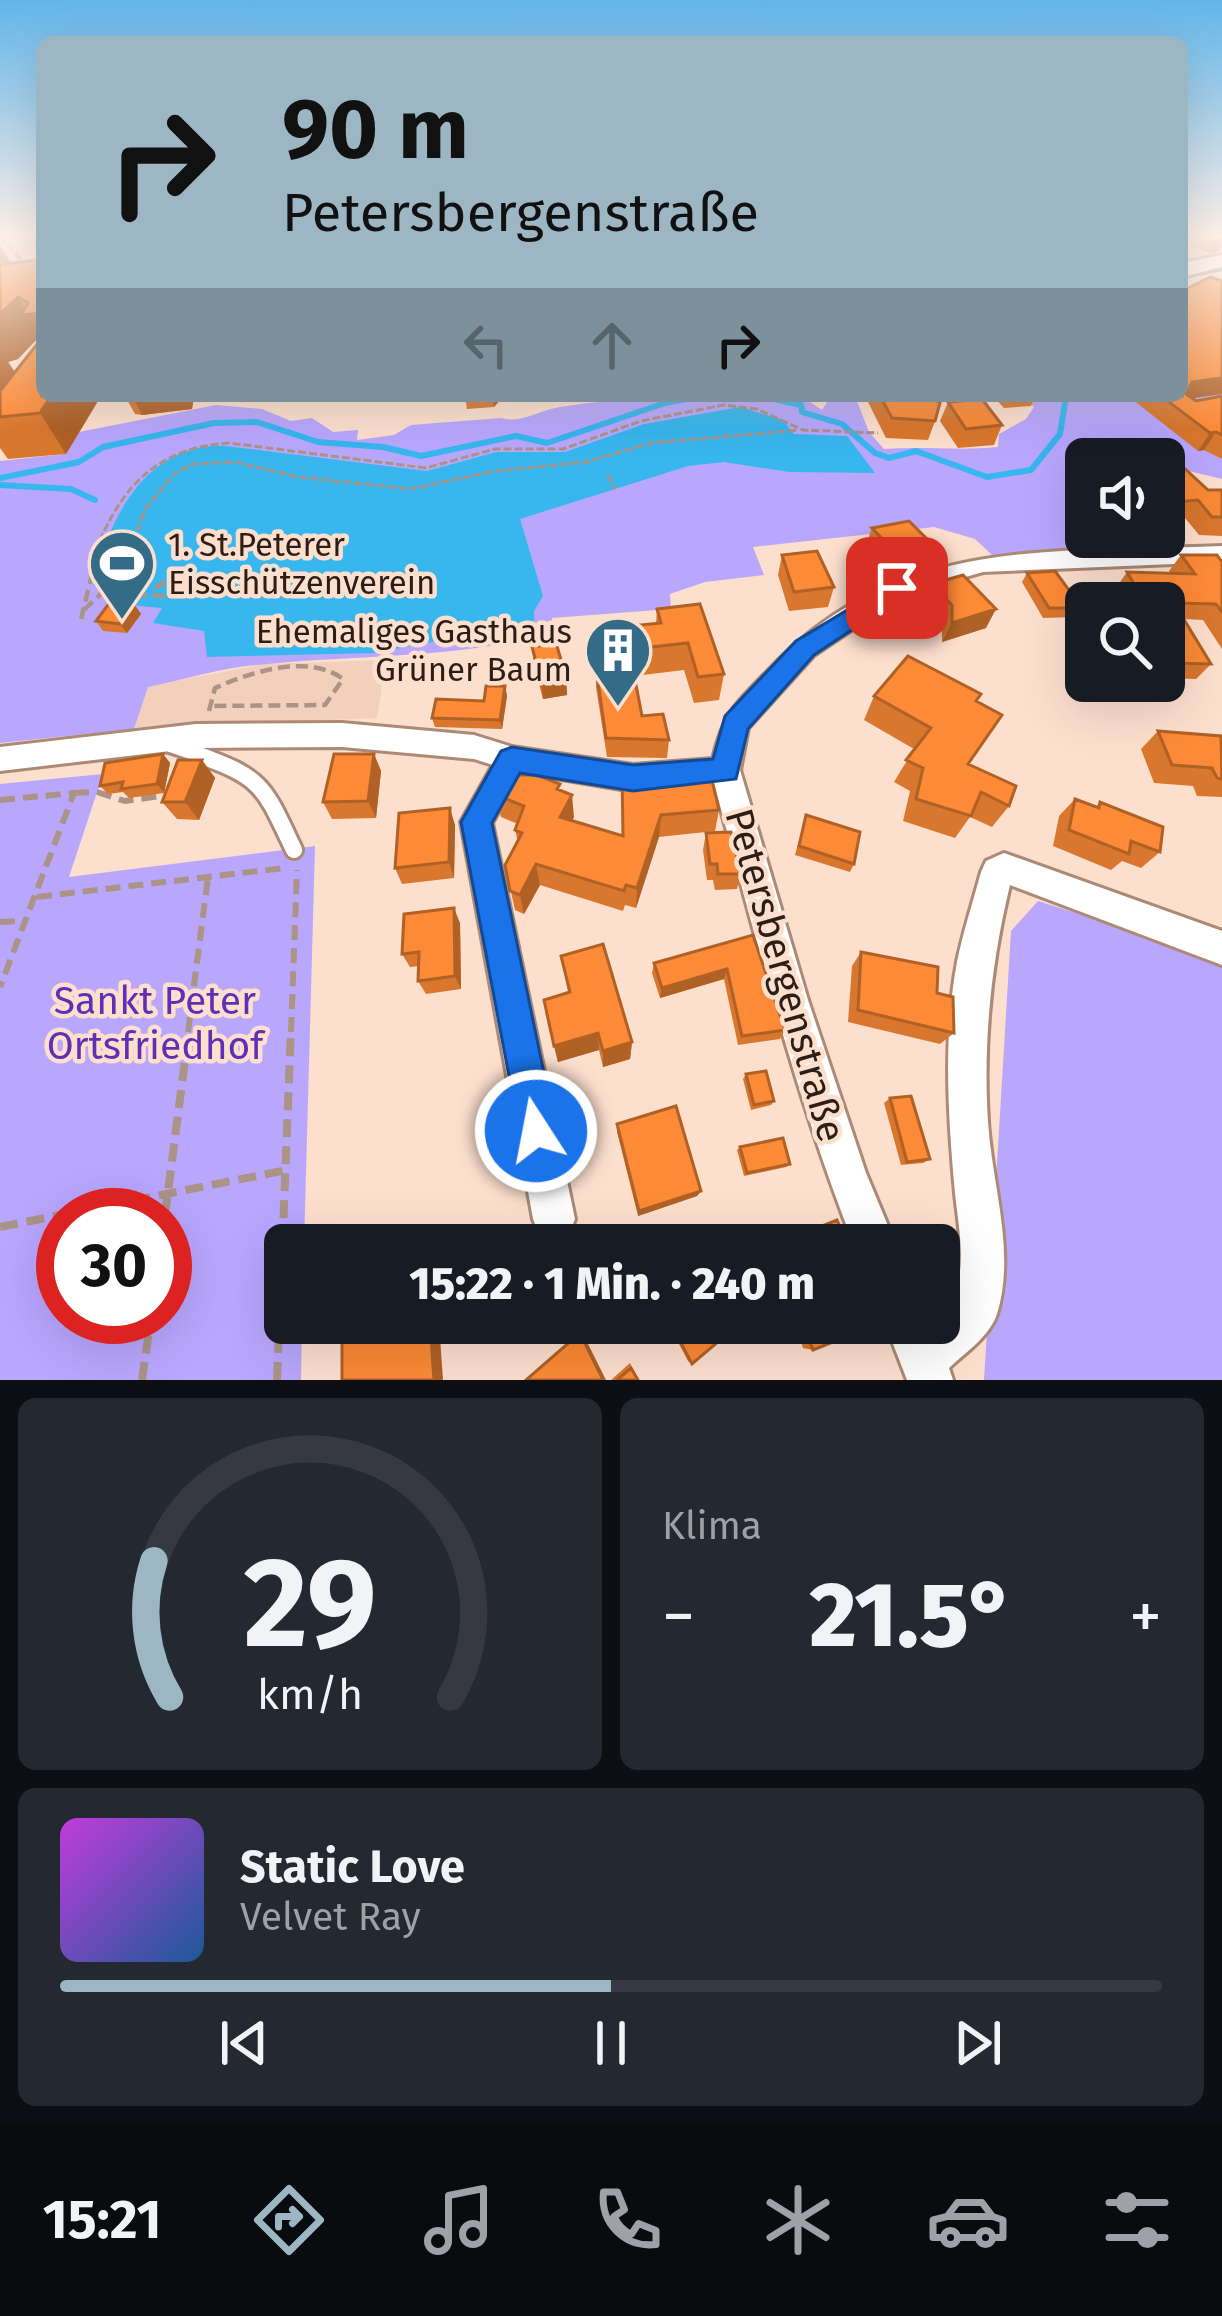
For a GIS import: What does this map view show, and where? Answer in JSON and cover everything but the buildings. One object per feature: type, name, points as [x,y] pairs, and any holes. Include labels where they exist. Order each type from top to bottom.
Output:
[{"type":"street","points":[[725,770],[735,724],[805,648],[897,588],[983,564],[1222,554]]},
{"type":"street","name":"Petersbergenstraße","points":[[0,759],[196,736],[342,735],[473,747],[512,759],[633,778],[725,770],[797,1022],[866,1224]]},
{"type":"street","points":[[512,759],[476,822],[554,1219]]},
{"type":"street","points":[[920,1355],[976,1311],[983,1254],[968,1123],[969,1008],[975,960],[998,872],[1004,868],[1222,948]]},
{"type":"lane","points":[[155,740],[236,768],[265,787],[294,850]]},
{"type":"path","points":[[82,619],[82,598],[99,541],[120,494],[141,472],[197,444],[229,443],[426,468],[495,449],[563,449],[641,422],[724,405],[758,409],[802,430]]},
{"type":"path","points":[[84,610],[112,584],[158,490],[194,464],[235,462],[298,477],[410,488],[496,471],[586,462],[651,443],[802,430],[878,433]]},
{"type":"path","points":[[608,475],[615,489]]},
{"type":"path","points":[[133,544],[138,595],[190,597]]},
{"type":"path","points":[[155,588],[165,582]]},
{"type":"path","points":[[196,736],[212,706],[215,688],[241,675],[331,668],[343,679],[326,704],[212,706]]},
{"type":"path","points":[[0,800],[97,792],[125,801],[178,793]]},
{"type":"path","points":[[0,987],[74,793]]},
{"type":"path","points":[[37,897],[297,866],[277,1380]]},
{"type":"path","points":[[169,1188],[208,877]]},
{"type":"path","points":[[0,922],[27,922]]},
{"type":"path","points":[[192,1188],[287,1170]]},
{"type":"path","points":[[0,1227],[36,1220]]},
{"type":"path","points":[[142,1380],[147,1344]]},
{"type":"shaded area","points":[[386,660],[377,718],[134,729],[148,686],[264,664]]},
{"type":"green space","points":[[1222,344],[1222,479],[1185,470],[1185,438],[1065,438],[1065,550],[992,555],[975,539],[934,527],[753,547],[764,575],[705,582],[670,594],[671,609],[552,618],[552,633],[477,648],[216,671],[148,687],[134,729],[0,743],[0,461],[65,454],[79,432],[216,405],[262,409],[291,421],[312,418],[333,432],[358,430],[357,440],[394,435],[411,425],[515,419],[603,402],[810,402],[822,410],[827,402],[857,402],[869,432],[884,449],[984,448],[998,447],[999,434],[1026,419],[1034,407],[1029,402],[1188,402],[1188,388]]},
{"type":"green space","name":"Sankt Peter Ortsfriedhof","points":[[103,774],[69,877],[315,846],[305,1224],[264,1224],[264,1344],[302,1344],[301,1380],[0,1380],[0,784]]},
{"type":"green space","points":[[1038,901],[1222,959],[1222,1380],[984,1380],[1011,931]]},
{"type":"water","points":[[740,407],[783,420],[794,434],[847,436],[875,473],[789,472],[724,462],[688,466],[520,519],[543,596],[534,611],[534,630],[511,627],[374,653],[207,657],[204,631],[153,623],[162,608],[119,604],[119,588],[94,586],[109,536],[135,490],[173,457],[198,448],[226,446],[427,471],[496,452],[565,452],[644,424]]},
{"type":"waterway","points":[[0,478],[79,462],[103,447],[214,423],[257,422],[318,442],[383,447],[421,456],[516,436],[547,443],[670,402]]},
{"type":"waterway","points":[[787,402],[801,405],[802,412],[842,424],[875,453],[889,458],[916,451],[987,477],[1031,470],[1060,434],[1065,402]]},
{"type":"waterway","points":[[0,485],[71,489],[95,500]]},
{"type":"place","name":"1. St.Peterer Eisschützenverein","points":[[122,622]]},
{"type":"place","name":"Ehemaliges Gasthaus Grüner Baum","points":[[618,709]]},
{"type":"route","points":[[536,1131],[476,822],[512,759],[633,778],[725,770],[735,724],[805,648],[897,588]]}]
